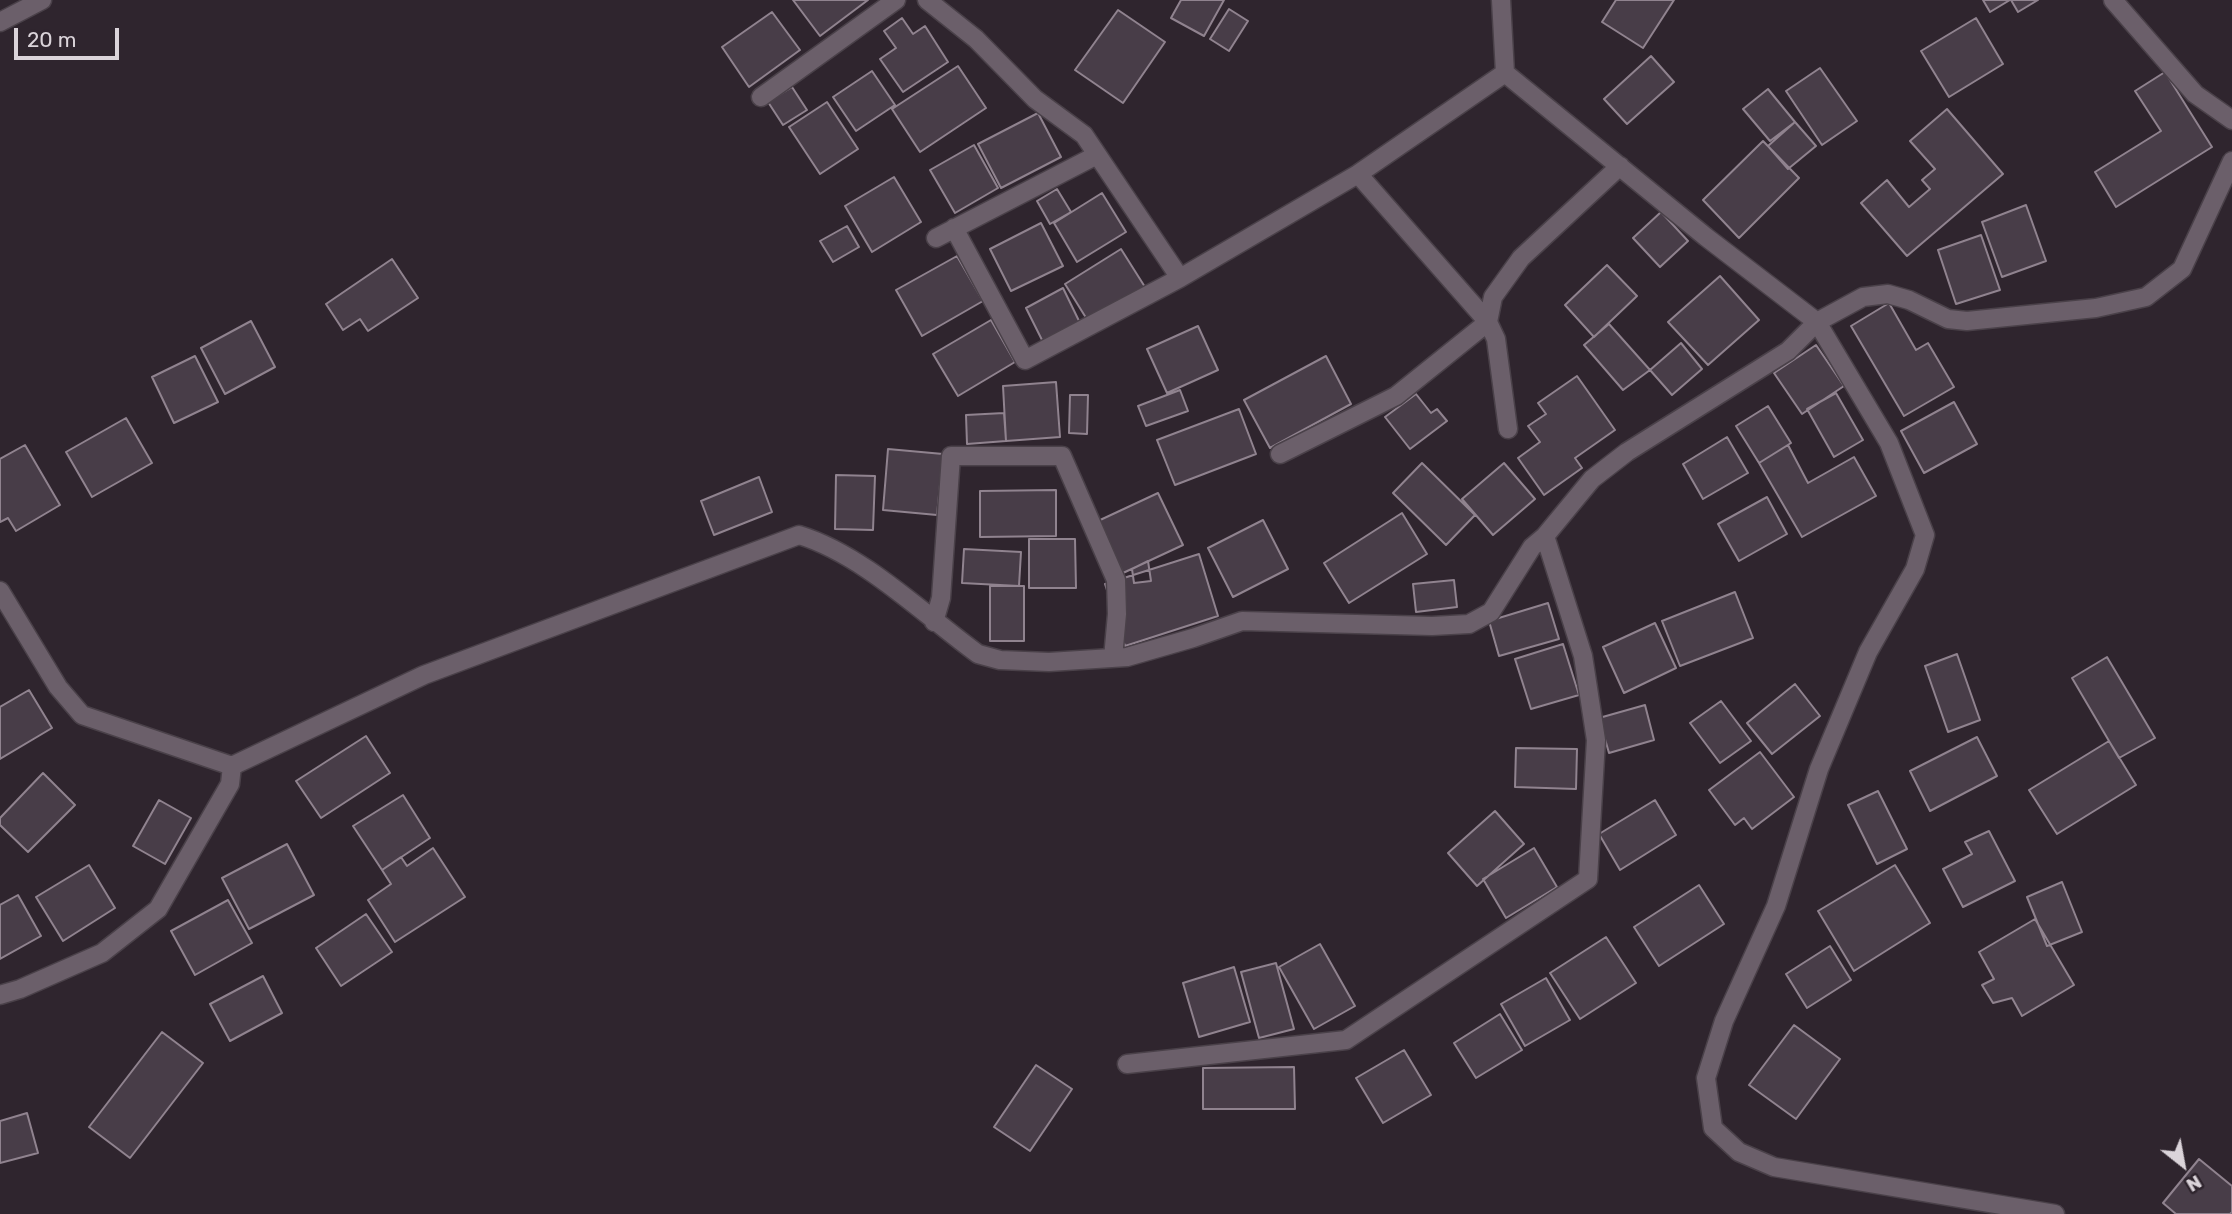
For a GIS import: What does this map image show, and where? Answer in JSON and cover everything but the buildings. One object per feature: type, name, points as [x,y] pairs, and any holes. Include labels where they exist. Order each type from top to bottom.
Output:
[{"type":"street","points":[[0,22],[42,0]]},
{"type":"street","points":[[761,97],[896,0]]},
{"type":"street","points":[[927,0],[976,39],[1035,99],[1084,135],[1180,278]]},
{"type":"street","points":[[1501,0],[1505,73],[1816,322],[1889,443],[1925,535],[1915,569],[1868,652],[1819,769],[1776,906],[1724,1021],[1706,1078],[1713,1128],[1739,1152],[1774,1167],[2055,1214]]},
{"type":"street","points":[[2113,0],[2195,94],[2232,120]]},
{"type":"street","points":[[954,229],[1025,360],[1180,278],[1358,174],[1505,73]]},
{"type":"street","points":[[936,238],[1097,155]]},
{"type":"street","points":[[0,591],[58,687],[82,715],[232,766],[424,674],[799,535],[824,543],[861,565],[978,654],[1000,660],[1049,662],[1126,657],[1242,621],[1432,626],[1469,624],[1491,612],[1532,547],[1545,536],[1591,480],[1628,452],[1788,351],[1816,322],[1863,298],[1888,294],[1909,300],[1948,319],[1967,321],[2096,308],[2146,297],[2182,269],[2232,161]]},
{"type":"street","points":[[1280,454],[1396,396],[1488,322],[1493,297],[1521,258],[1620,166]]},
{"type":"street","points":[[1358,174],[1488,322],[1496,339],[1508,429]]},
{"type":"street","points":[[934,622],[941,598],[951,456],[1062,456],[1116,580],[1117,614],[1113,658]]},
{"type":"street","points":[[1126,1064],[1346,1040],[1588,879],[1596,740],[1583,656],[1545,536]]},
{"type":"street","points":[[0,995],[102,953],[158,909],[230,784],[232,766]]}]
